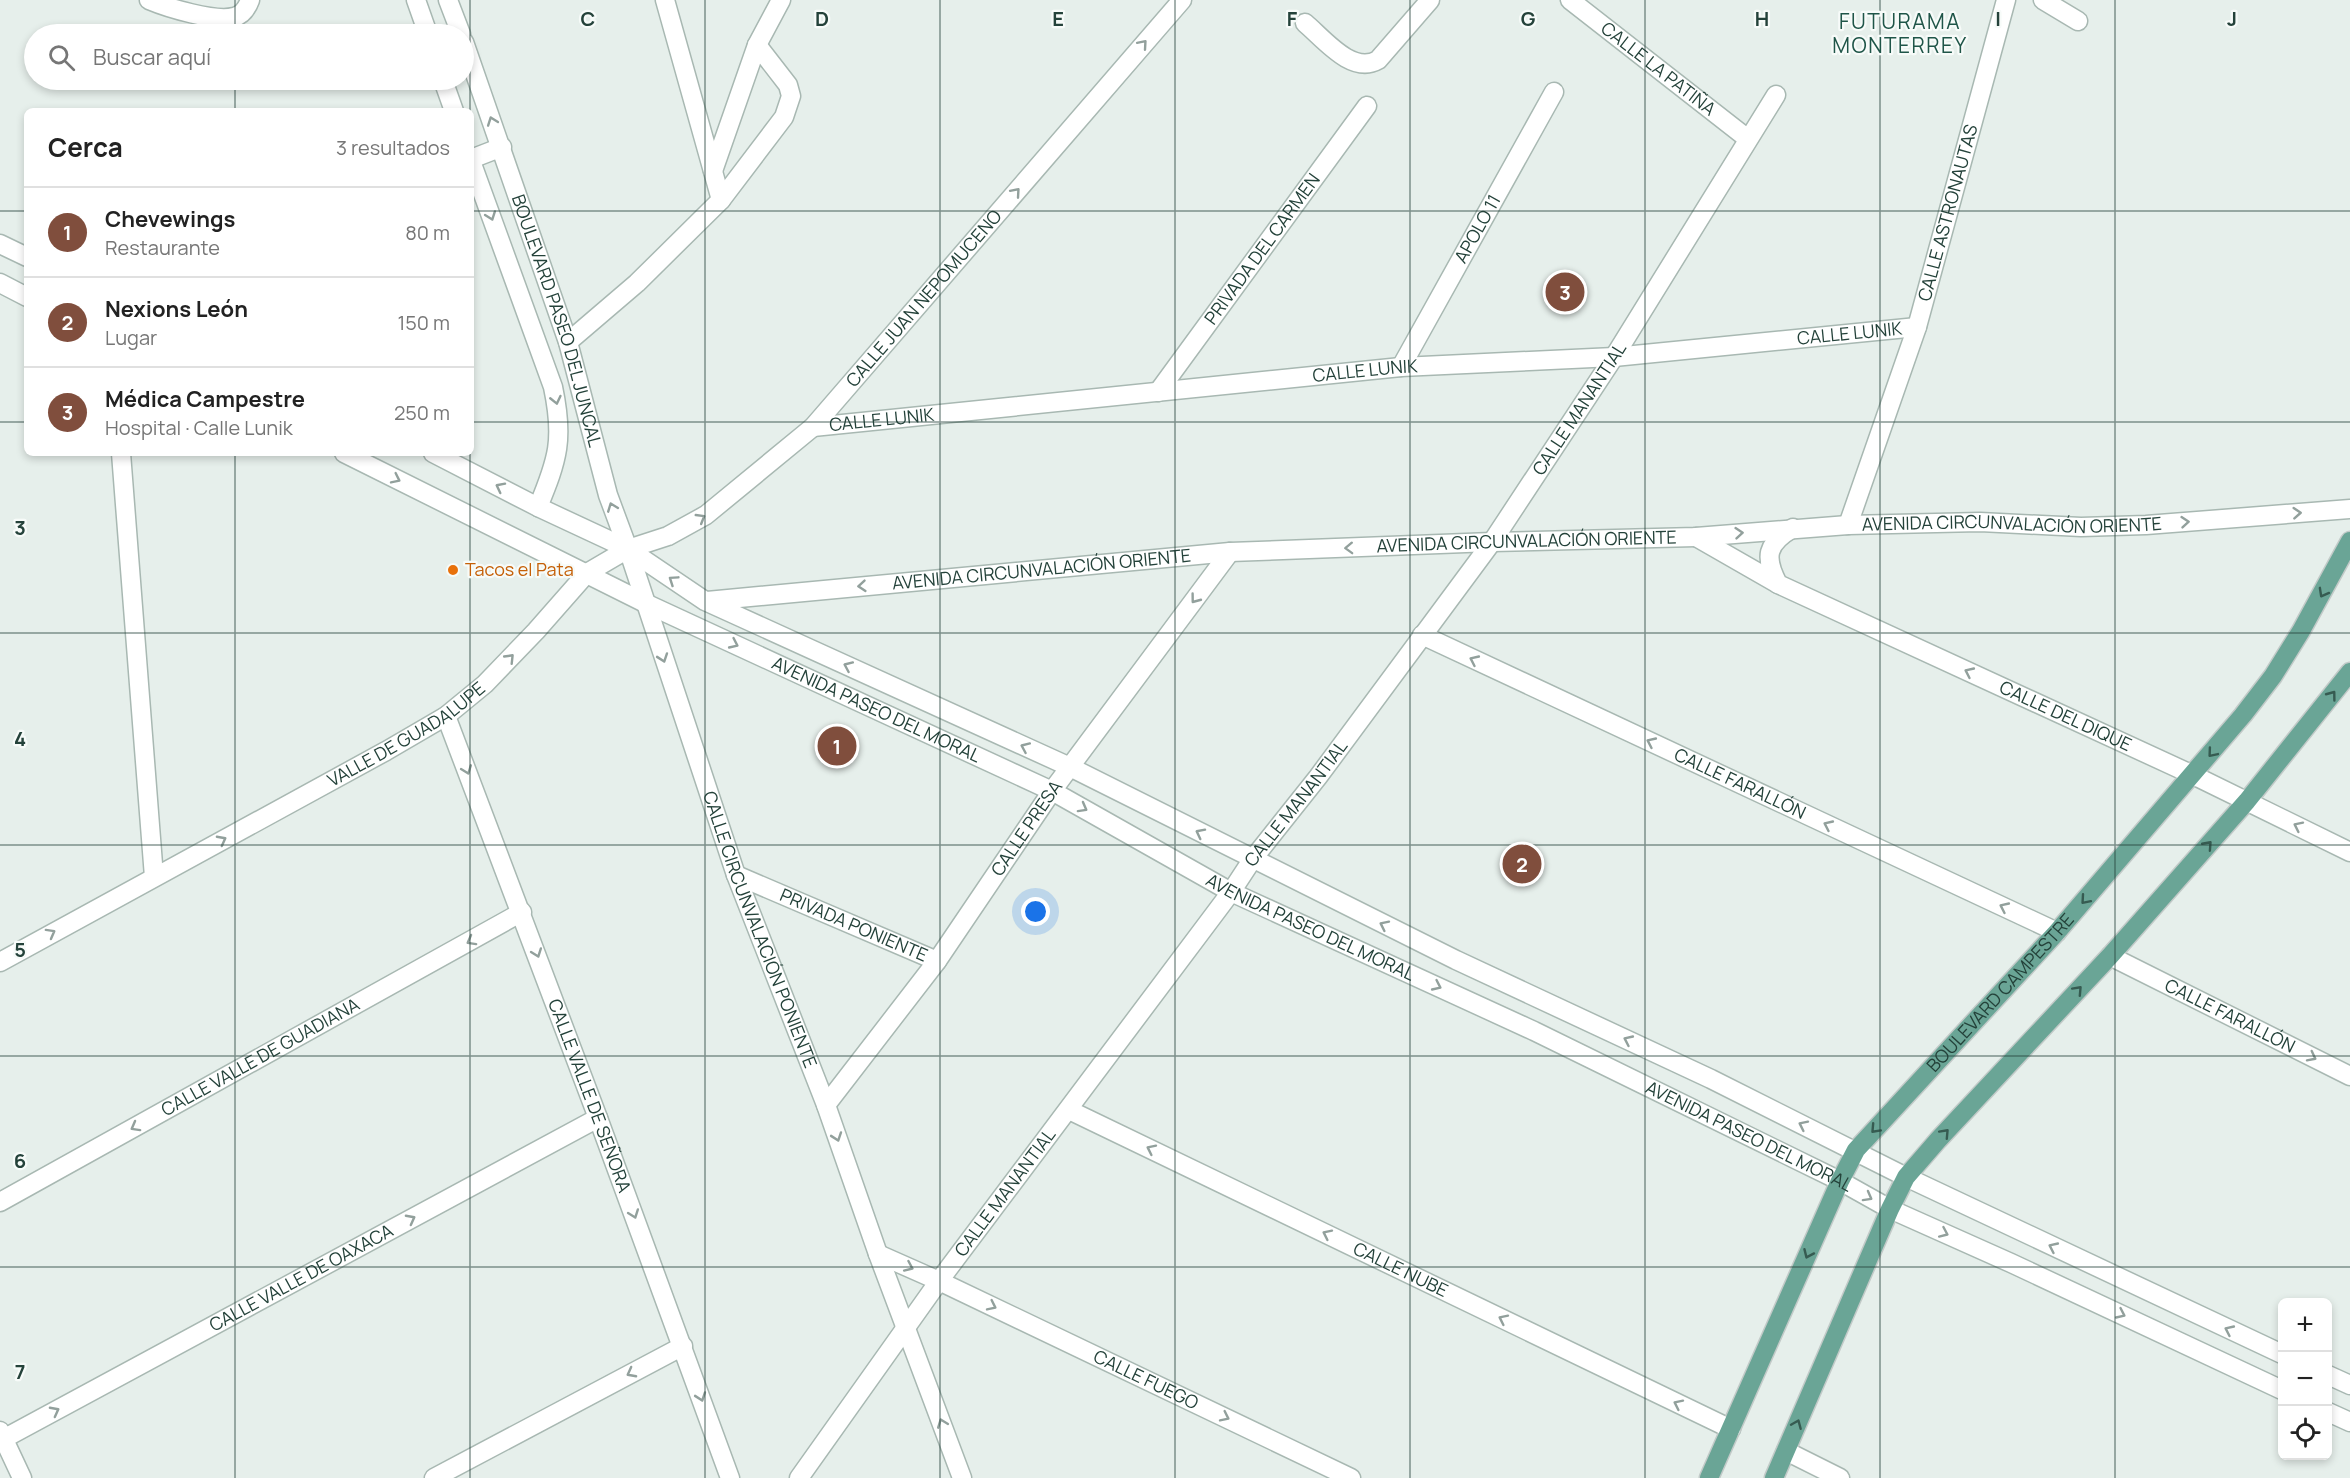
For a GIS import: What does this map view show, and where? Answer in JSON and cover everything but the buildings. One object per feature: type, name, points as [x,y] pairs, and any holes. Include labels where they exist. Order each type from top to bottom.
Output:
[{"type":"main road","name":"BOULEVARD CAMPESTRE","points":[[1709,1478],[1840,1181],[1856,1150],[2057,932],[2243,715],[2273,676],[2301,631],[2350,541]]},
{"type":"main road","points":[[1774,1478],[1890,1209],[1906,1177],[2110,956],[2247,801],[2350,672]]},
{"type":"street","points":[[149,0],[184,11],[224,18],[236,17],[246,10],[250,0]]},
{"type":"street","points":[[416,0],[424,24]]},
{"type":"street","points":[[448,0],[457,24]]},
{"type":"street","points":[[665,0],[721,200]]},
{"type":"street","points":[[713,171],[757,45],[781,0]]},
{"type":"street","name":"CALLE JUAN NEPOMUCENO","points":[[628,549],[668,536],[706,515],[813,427],[1182,0]]},
{"type":"street","points":[[1305,23],[1345,57],[1363,65],[1370,65],[1386,52],[1430,0]]},
{"type":"street","name":"CALLE LA PATIÑA","points":[[1570,0],[1748,139]]},
{"type":"street","name":"CALLE ASTRONAUTAS","points":[[1848,525],[1917,327],[2006,0]]},
{"type":"street","points":[[2043,0],[2078,21]]},
{"type":"street","points":[[568,342],[660,262],[721,200],[778,125],[789,107],[791,96],[788,85],[757,45]]},
{"type":"street","name":"BOULEVARD PASEO DEL JUNCAL","points":[[474,70],[568,342],[608,495],[645,603]]},
{"type":"street","points":[[447,90],[453,108]]},
{"type":"street","name":"APOLO 11","points":[[1401,367],[1554,92]]},
{"type":"street","name":"CALLE MANANTIAL","points":[[799,1478],[939,1281],[1492,542],[1614,357],[1776,95]]},
{"type":"street","name":"PRIVADA DEL CARMEN","points":[[1158,392],[1367,106]]},
{"type":"street","points":[[474,159],[502,147]]},
{"type":"street","name":"BOULEVARD PASEO DEL JUNCAL","points":[[474,168],[553,387],[559,416],[560,441],[557,459],[538,507]]},
{"type":"street","points":[[0,244],[24,255]]},
{"type":"street","points":[[0,283],[24,295]]},
{"type":"street","name":"CALLE LUNIK","points":[[813,427],[1401,367],[1614,357],[1917,327]]},
{"type":"street","points":[[121,456],[154,877]]},
{"type":"street","name":"AVENIDA PASEO DEL MORAL","points":[[350,456],[645,603],[1052,791],[1231,892],[1534,1031],[1840,1181],[1890,1209],[2278,1388]]},
{"type":"street","name":"AVENIDA PASEO DEL MORAL","points":[[439,456],[538,507],[628,549],[705,601],[1070,767],[1455,960],[1711,1079],[1906,1177],[2279,1352]]},
{"type":"street","name":"AVENIDA CIRCUNVALACIÓN ORIENTE","points":[[705,601],[1230,552],[1696,537],[1848,525],[1980,522],[2081,527],[2124,526],[2350,509]]},
{"type":"street","points":[[1778,584],[1769,564],[1769,555],[1772,544],[1778,537],[1793,528]]},
{"type":"street","name":"CALLE DEL DIQUE","points":[[1696,537],[1778,584],[2193,775],[2350,852]]},
{"type":"street","name":"VALLE DE GUADALUPE","points":[[0,962],[387,751],[446,716],[485,684],[587,573],[628,549]]},
{"type":"street","name":"CALLE PRESA","points":[[826,1105],[937,961],[1052,791],[1230,552]]},
{"type":"street","name":"CALLE CIRCUNVALACIÓN PONIENTE","points":[[645,603],[736,875],[826,1105],[878,1254],[962,1478]]},
{"type":"street","name":"CALLE FARALLÓN","points":[[1422,635],[2057,932]]},
{"type":"street","name":"CALLE VALLE DE SEÑORA","points":[[446,716],[522,912],[730,1478]]},
{"type":"street","name":"PRIVADA PONIENTE","points":[[736,875],[937,961]]},
{"type":"street","name":"CALLE VALLE DE GUADIANA","points":[[0,1202],[522,912]]},
{"type":"street","name":"CALLE FARALLÓN","points":[[2110,956],[2350,1076]]},
{"type":"street","name":"CALLE NUBE","points":[[1069,1110],[1731,1429]]},
{"type":"street","name":"CALLE VALLE DE OAXACA","points":[[2,1435],[598,1118]]},
{"type":"street","points":[[878,1254],[939,1281]]},
{"type":"street","name":"CALLE FUEGO","points":[[939,1281],[1351,1478]]},
{"type":"street","points":[[434,1478],[683,1346]]},
{"type":"street","points":[[2332,1377],[2350,1386]]},
{"type":"street","points":[[2332,1414],[2350,1422]]},
{"type":"street","points":[[2,1435],[22,1478]]},
{"type":"street","points":[[1786,1451],[1840,1478]]},
{"type":"place","name":"Médica Campestre","points":[[1565,292]]},
{"type":"place","name":"Tacos el Pata","points":[[453,570]]},
{"type":"place","name":"Chevewings","points":[[837,746]]},
{"type":"place","name":"Nexions León","points":[[1522,864]]},
{"type":"district","name":"FUTURAMA MONTERREY","points":[[1900,34]]}]
